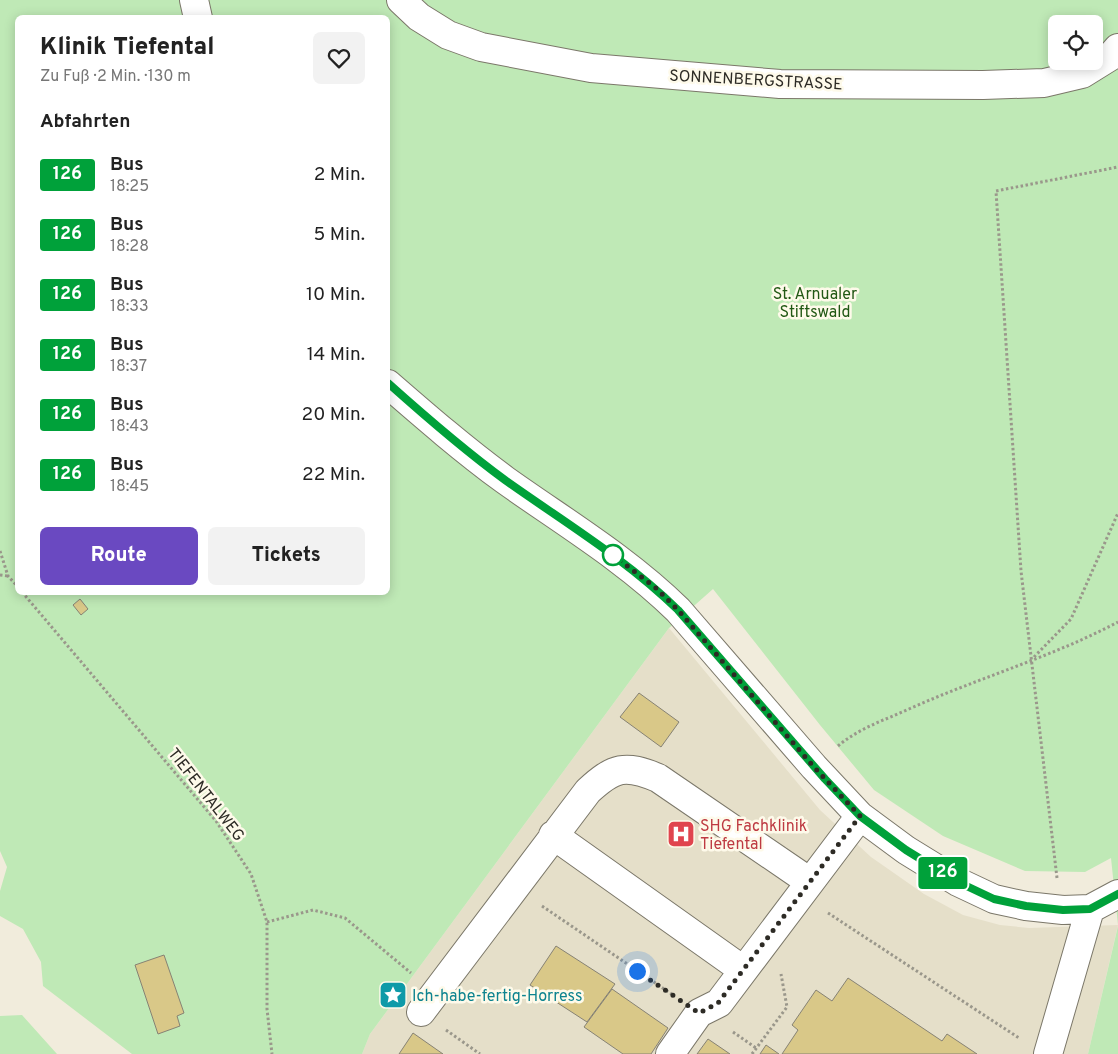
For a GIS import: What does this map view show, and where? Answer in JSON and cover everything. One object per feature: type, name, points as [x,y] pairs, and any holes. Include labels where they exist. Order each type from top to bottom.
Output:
[{"type":"street","points":[[194,0],[197,15]]},
{"type":"street","name":"SONNENBERGSTRASSE","points":[[401,0],[419,17],[448,35],[481,46],[591,68],[780,84],[983,85],[1044,83],[1082,74],[1110,56],[1118,48]]},
{"type":"street","points":[[390,386],[434,424],[505,479],[620,559],[656,588],[678,610],[814,767],[860,816],[906,850],[958,882],[994,899],[1026,906],[1063,910],[1090,909],[1118,894]]},
{"type":"street","points":[[428,1003],[588,791],[601,779],[621,769],[641,771],[658,778],[805,889]]},
{"type":"street","points":[[670,1054],[699,1013],[718,1003],[860,816]]},
{"type":"street","points":[[554,835],[743,970]]},
{"type":"street","points":[[1048,1054],[1090,909]]},
{"type":"path","points":[[1058,880],[1021,570],[996,191],[1118,167]]},
{"type":"path","points":[[1031,660],[1071,620],[1118,513]]},
{"type":"path","points":[[0,551],[8,576],[15,584]]},
{"type":"path","points":[[0,574],[8,576]]},
{"type":"path","name":"TIEFENTALWEG","points":[[25,595],[216,821],[251,874],[266,922],[267,1009],[272,1054]]},
{"type":"path","points":[[814,767],[852,734],[941,694],[1031,660],[1118,622]]},
{"type":"path","points":[[514,887],[699,1013],[717,1020],[756,1048]]},
{"type":"path","points":[[805,889],[1019,1038]]},
{"type":"path","points":[[266,922],[313,910],[345,918],[480,1054]]},
{"type":"path","points":[[752,1054],[787,1007],[773,932]]},
{"type":"shaded area","name":"SHG Fachklinik Tiefental","points":[[669,628],[820,810],[871,857],[924,894],[963,915],[1000,925],[1029,928],[1118,925],[1088,1054],[362,1054],[370,1034]]},
{"type":"green space","name":"St. Arnualer Stiftswald","points":[[0,0],[1118,0],[1118,925],[1111,858],[1085,872],[1025,871],[943,836],[874,790],[820,725],[713,589],[669,628],[370,1034],[362,1054],[132,1054],[43,986],[41,962],[23,929],[0,916],[0,891],[7,867],[0,851]]},
{"type":"green space","points":[[1118,926],[1118,1054],[1088,1054]]},
{"type":"green space","points":[[22,1015],[57,1054],[0,1054],[0,1016]]},
{"type":"building","points":[[80,599],[88,609],[81,615],[73,605]]},
{"type":"building","points":[[639,693],[679,722],[661,747],[620,717]]},
{"type":"building","points":[[556,946],[615,984],[587,1022],[530,985]]},
{"type":"building","points":[[164,955],[184,1013],[177,1016],[180,1026],[158,1034],[135,965]]},
{"type":"building","points":[[848,978],[942,1041],[947,1034],[977,1054],[782,1054],[798,1030],[792,1025],[816,990],[832,1001]]},
{"type":"building","points":[[612,989],[668,1028],[651,1054],[623,1054],[584,1027]]},
{"type":"building","points":[[413,1033],[443,1054],[399,1054]]},
{"type":"building","points":[[708,1039],[730,1054],[697,1054]]},
{"type":"building","points":[[766,1045],[779,1054],[760,1054]]},
{"type":"bus line","name":"126","points":[[390,385],[434,424],[505,479],[620,559],[656,588],[678,610],[814,767],[860,816],[906,850],[958,882],[994,899],[1026,906],[1063,910],[1090,909],[1118,894]]},
{"type":"place","name":"SHG Fachklinik Tiefental","points":[[681,834]]},
{"type":"place","name":"Ich-habe-fertig-Horress","points":[[393,995]]},
{"type":"route","points":[[613,555],[656,588],[678,610],[814,767],[860,816],[718,1003],[699,1013],[637,971]]}]
